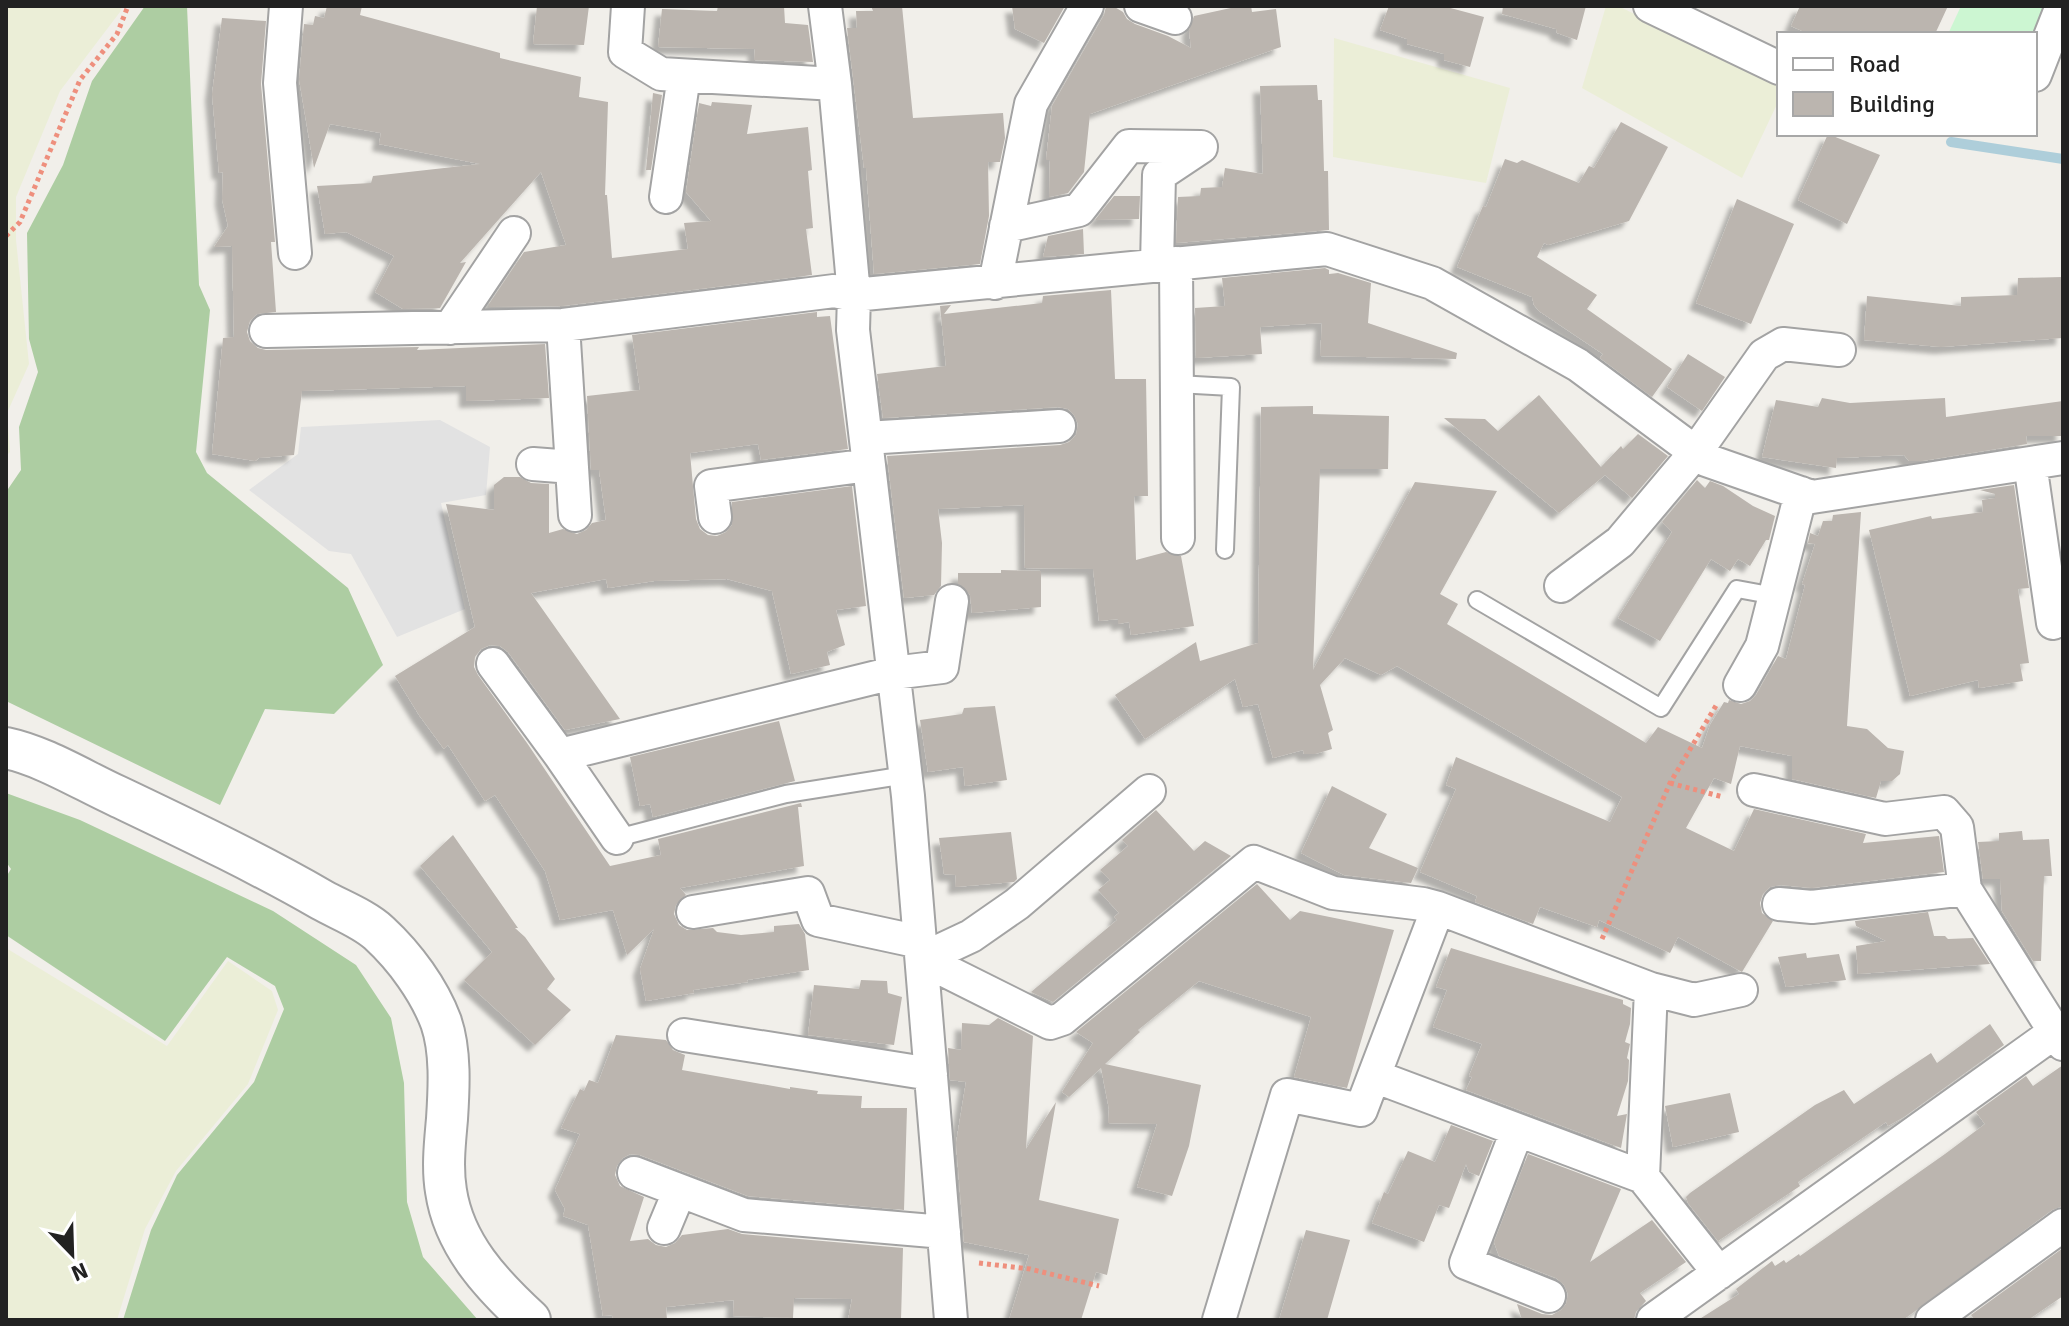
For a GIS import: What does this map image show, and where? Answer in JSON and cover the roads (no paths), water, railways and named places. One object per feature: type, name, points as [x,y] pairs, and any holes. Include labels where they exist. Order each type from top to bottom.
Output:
[{"type":"street","points":[[286,6],[280,83],[295,253]]},
{"type":"street","points":[[628,6],[625,52],[661,74],[835,84]]},
{"type":"street","points":[[825,6],[854,295],[853,330],[906,775],[951,1320]]},
{"type":"street","points":[[995,283],[1031,104],[1087,6]]},
{"type":"street","points":[[1141,6],[1175,18]]},
{"type":"street","points":[[1650,6],[1777,67]]},
{"type":"street","points":[[2037,70],[2062,6]]},
{"type":"street","points":[[666,197],[684,76]]},
{"type":"street","points":[[1006,226],[1079,210],[1129,146],[1201,147],[1159,175],[1177,384],[1178,538]]},
{"type":"street","points":[[450,328],[514,233]]},
{"type":"street","points":[[266,331],[563,325],[834,291],[854,295],[995,283],[1327,249],[1432,283],[1578,365],[1706,460],[1812,497],[2063,458]]},
{"type":"street","points":[[563,325],[575,515]]},
{"type":"street","points":[[1561,586],[1620,542],[1695,453],[1764,355],[1783,344],[1839,350]]},
{"type":"street","points":[[710,488],[867,452],[1059,426]]},
{"type":"street","points":[[2030,463],[2053,623]]},
{"type":"street","points":[[533,464],[572,467]]},
{"type":"street","points":[[1740,685],[1762,646],[1801,493]]},
{"type":"street","points":[[560,755],[893,673],[942,667],[952,601]]},
{"type":"street","points":[[493,664],[617,838]]},
{"type":"street","points":[[6,748],[63,771],[289,881],[378,931],[412,970],[442,1024],[448,1101],[444,1157],[446,1191],[453,1219],[465,1246],[494,1286],[530,1320]]},
{"type":"street","points":[[1653,1320],[2059,1038],[1965,889],[1957,827],[1944,812],[1885,819],[1754,790]]},
{"type":"street","points":[[921,950],[971,936],[1017,904],[1149,791]]},
{"type":"street","points":[[693,912],[808,893],[818,920],[921,950],[1050,1023],[1062,1019],[1254,862],[1333,893],[1438,908],[1651,989],[1694,1000],[1741,990]]},
{"type":"street","points":[[1779,904],[1812,907],[1965,889]]},
{"type":"street","points":[[1219,1320],[1287,1095],[1361,1110],[1438,908]]},
{"type":"street","points":[[1643,1177],[1651,989]]},
{"type":"street","points":[[684,1035],[931,1074]]},
{"type":"street","points":[[1374,1076],[1643,1177],[1719,1273]]},
{"type":"street","points":[[1517,1131],[1466,1263],[1549,1296]]},
{"type":"street","points":[[634,1173],[744,1215],[945,1246]]},
{"type":"street","points":[[664,1228],[679,1192]]},
{"type":"street","points":[[1932,1320],[2063,1225]]},
{"type":"lane","points":[[1177,384],[1231,387],[1225,550]]},
{"type":"lane","points":[[1477,600],[1661,708],[1737,589],[1775,596]]},
{"type":"lane","points":[[617,838],[786,794],[906,775]]},
{"type":"waterway","points":[[1951,142],[2063,159]]}]
